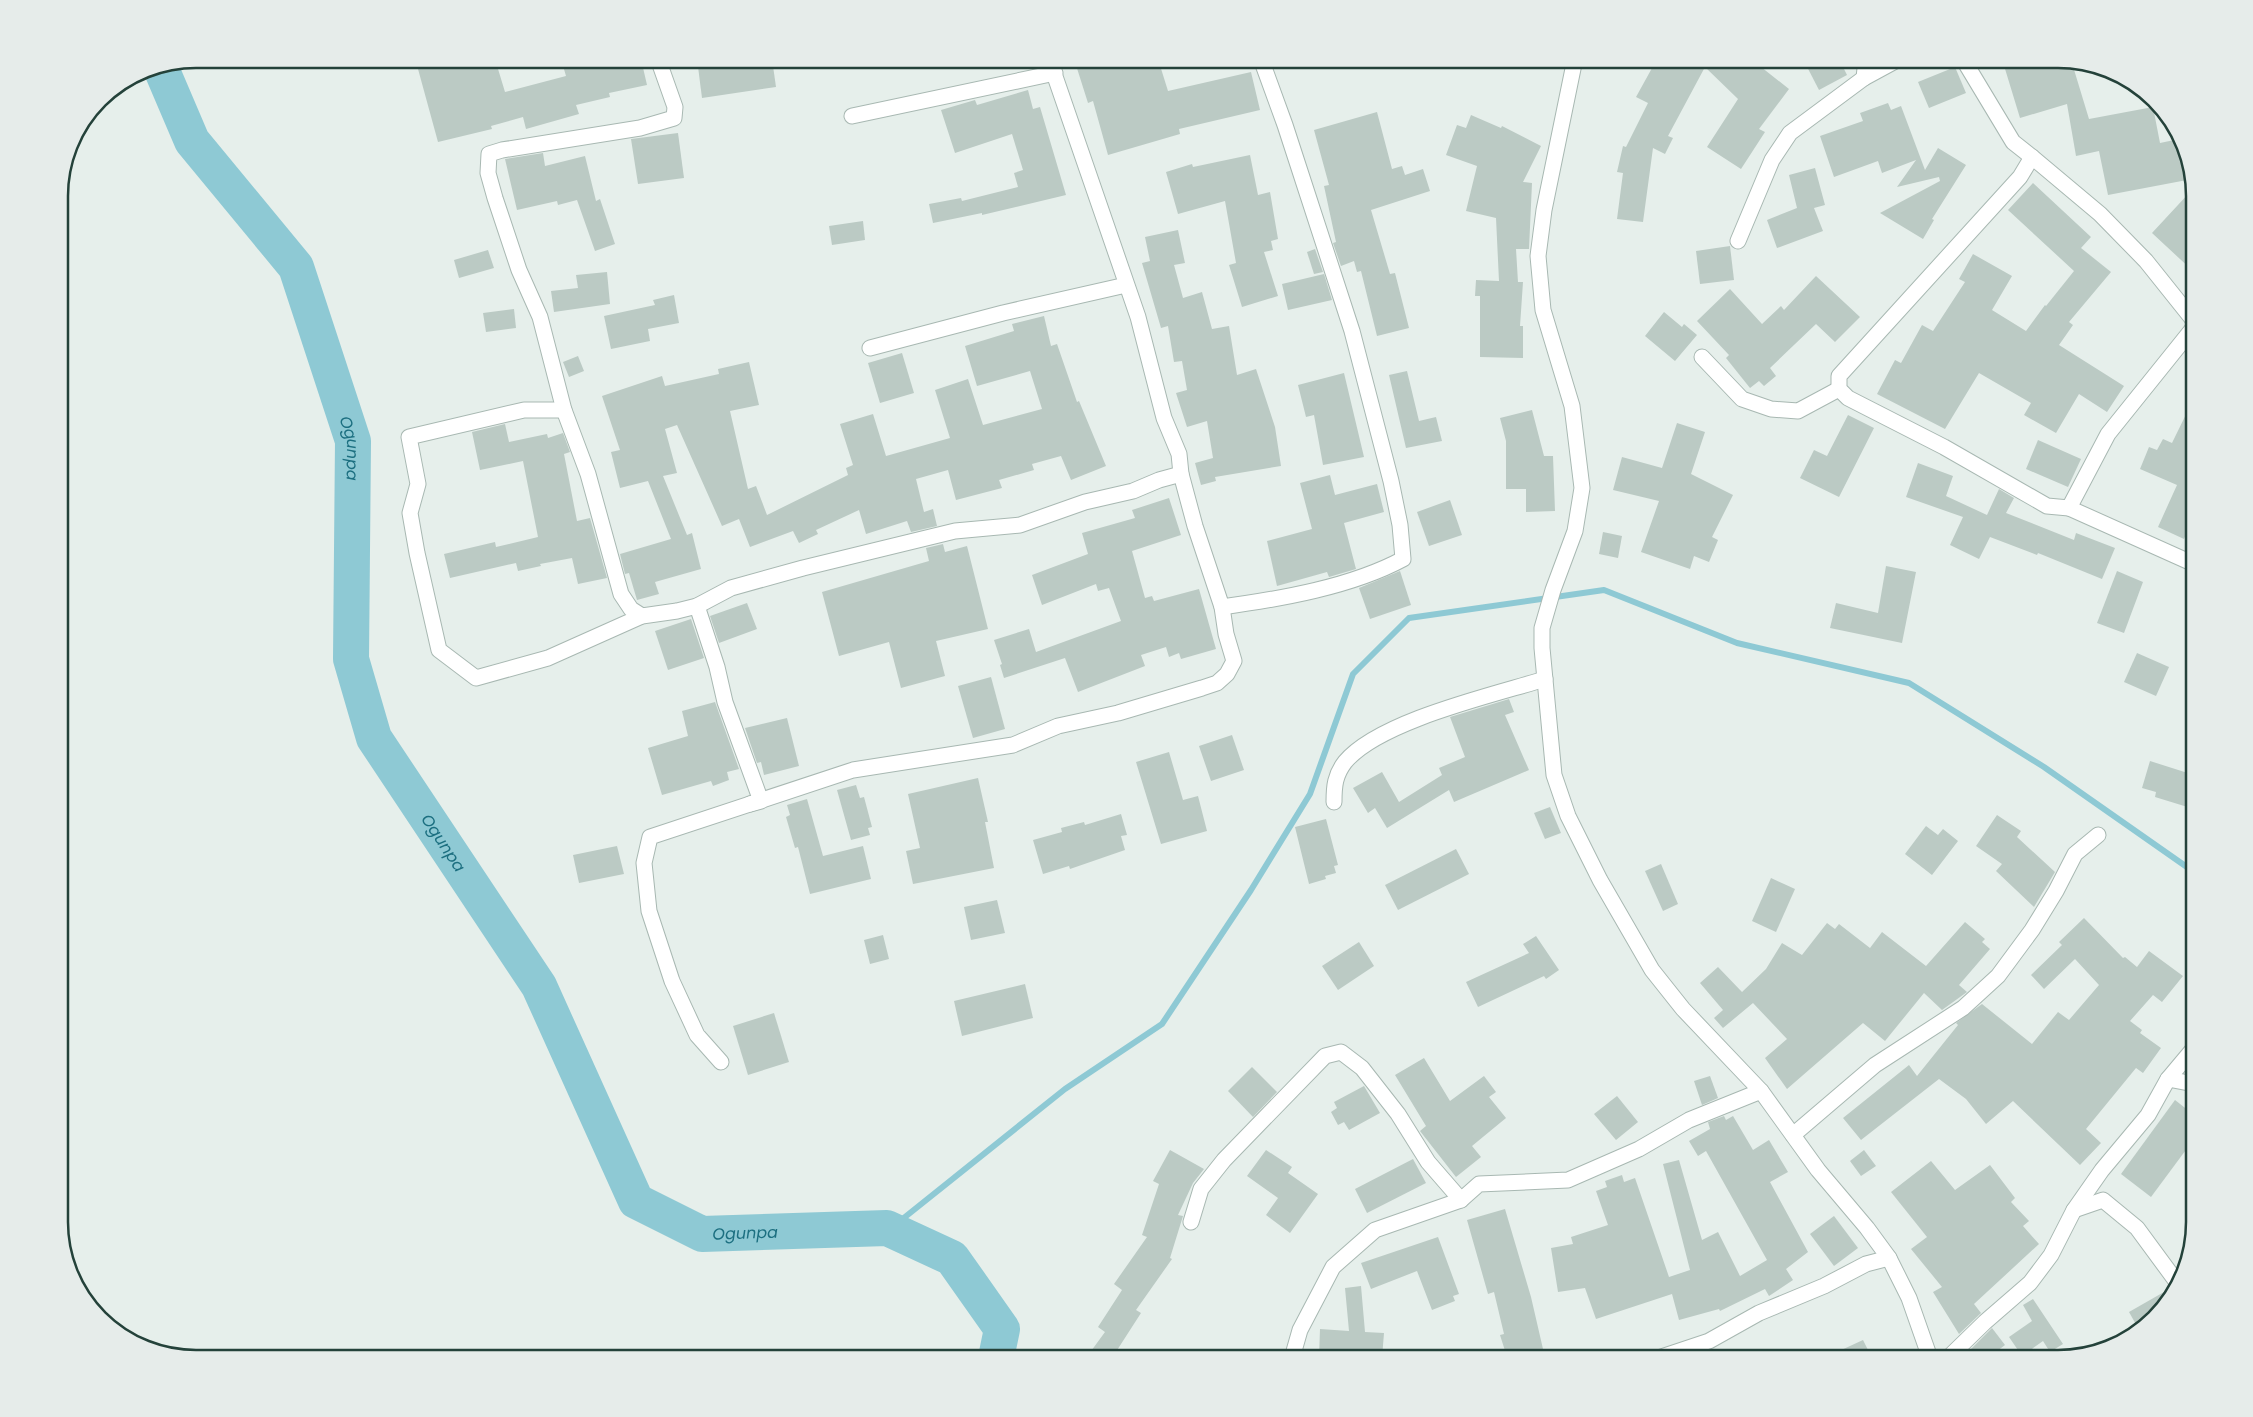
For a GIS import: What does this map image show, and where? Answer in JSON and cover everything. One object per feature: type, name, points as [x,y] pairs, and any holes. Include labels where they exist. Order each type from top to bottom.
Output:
[{"type":"street","points":[[642,616],[631,609],[621,594],[588,474],[564,410],[540,317],[519,270],[488,173],[489,154],[580,136],[640,128],[674,118],[675,107],[661,68]]},
{"type":"street","points":[[650,837],[853,770],[1014,744],[1058,726],[1118,713],[1217,683],[1227,674],[1234,661],[1226,634],[1222,607],[1195,526],[1181,474],[1179,454],[1164,418],[1138,318],[1088,174],[1075,128],[1053,68]]},
{"type":"street","points":[[1222,607],[1274,600],[1347,581],[1384,570],[1403,559],[1400,525],[1392,481],[1352,331],[1285,125],[1264,68]]},
{"type":"street","points":[[1573,68],[1544,210],[1538,256],[1543,310],[1572,406],[1582,488],[1575,531],[1553,590],[1542,628],[1554,775],[1568,816],[1600,880],[1652,970],[1683,1008],[1761,1091],[1818,1170],[1867,1228],[1889,1258],[1909,1298],[1927,1350]]},
{"type":"street","points":[[1864,78],[1865,68]]},
{"type":"street","points":[[1738,240],[1772,160],[1790,133],[1864,78],[1882,68]]},
{"type":"street","points":[[1968,68],[2013,142],[2100,214],[2146,261],[2185,310]]},
{"type":"street","points":[[852,116],[1055,73]]},
{"type":"street","points":[[2032,157],[2020,176],[1838,376],[1839,389],[1848,398],[1944,447],[2047,506],[2069,508],[2185,560]]},
{"type":"street","points":[[870,348],[1003,313],[1126,285]]},
{"type":"street","points":[[2069,508],[2108,434],[2185,338]]},
{"type":"street","points":[[1702,357],[1742,399],[1771,409],[1798,411],[1839,389]]},
{"type":"street","points":[[564,410],[524,410],[409,436],[418,484],[410,513],[439,650],[476,678],[548,658],[642,616],[654,616],[697,606],[731,588],[802,568],[955,531],[1020,525],[1085,502],[1134,491],[1159,480],[1181,474]]},
{"type":"street","points":[[650,837],[761,801],[725,702],[717,667],[697,606]]},
{"type":"street","points":[[1334,802],[1334,781],[1345,762],[1367,744],[1418,718],[1545,679]]},
{"type":"street","points":[[1793,1135],[1875,1065],[1963,1008],[1998,976],[2032,930],[2056,891],[2075,854],[2098,835]]},
{"type":"street","points":[[650,837],[644,863],[649,911],[672,981],[697,1035],[721,1062]]},
{"type":"street","points":[[1191,1222],[1201,1189],[1224,1160],[1325,1056],[1342,1052],[1362,1068],[1398,1114],[1428,1162],[1461,1200]]},
{"type":"street","points":[[1956,1350],[2030,1283],[2052,1255],[2074,1210],[2102,1170],[2148,1115],[2168,1079],[2186,1058]]},
{"type":"street","points":[[2168,1079],[2186,1082]]},
{"type":"street","points":[[1294,1350],[1300,1330],[1333,1267],[1375,1230],[1461,1200],[1479,1184],[1568,1180],[1639,1149],[1689,1120],[1761,1091]]},
{"type":"street","points":[[2074,1210],[2103,1200],[2137,1228],[2172,1277]]},
{"type":"street","points":[[1680,1350],[1708,1340],[1759,1313],[1824,1286],[1866,1264],[1889,1258]]},
{"type":"building","points":[[498,68],[505,92],[566,76],[564,68],[643,68],[647,85],[609,93],[610,97],[576,105],[579,114],[526,129],[523,117],[491,126],[492,129],[438,142],[418,69]]},
{"type":"building","points":[[698,68],[773,68],[776,87],[702,98]]},
{"type":"building","points":[[1077,68],[1161,68],[1168,91],[1251,72],[1260,110],[1179,129],[1180,134],[1108,155],[1093,101],[1088,103]]},
{"type":"building","points":[[1652,68],[1704,68],[1668,136],[1673,138],[1665,154],[1653,148],[1643,222],[1617,219],[1623,173],[1617,172],[1623,146],[1626,147],[1648,103],[1636,97]]},
{"type":"building","points":[[1706,68],[1762,68],[1789,89],[1759,129],[1765,132],[1741,169],[1707,147],[1738,99]]},
{"type":"building","points":[[1808,68],[1844,68],[1847,75],[1819,90]]},
{"type":"building","points":[[1955,68],[1966,93],[1929,108],[1918,82]]},
{"type":"building","points":[[2005,68],[2074,69],[2089,119],[2150,107],[2154,111],[2160,143],[2173,140],[2179,154],[2184,181],[2108,195],[2099,151],[2076,156],[2067,104],[2020,118]]},
{"type":"building","points":[[1028,90],[1033,109],[1040,107],[1066,195],[982,215],[982,213],[933,223],[929,204],[961,198],[962,201],[1018,187],[1014,173],[1023,170],[1012,134],[955,153],[941,110],[975,100],[977,105]]},
{"type":"building","points":[[1888,103],[1891,110],[1901,106],[1925,170],[1938,148],[1966,165],[1932,219],[1934,220],[1923,239],[1880,213],[1940,181],[1939,177],[1897,187],[1916,160],[1882,173],[1878,161],[1834,177],[1820,136],[1863,121],[1860,113]]},
{"type":"building","points":[[1377,112],[1392,169],[1402,166],[1405,175],[1423,169],[1430,191],[1371,210],[1390,274],[1395,273],[1409,328],[1377,336],[1361,271],[1357,272],[1354,261],[1341,266],[1333,243],[1336,242],[1324,186],[1329,185],[1314,130]]},
{"type":"building","points":[[1471,115],[1501,128],[1502,126],[1541,146],[1523,182],[1532,183],[1529,249],[1516,249],[1518,282],[1523,282],[1520,326],[1523,326],[1523,358],[1480,357],[1480,296],[1475,296],[1476,280],[1499,281],[1496,218],[1466,211],[1477,166],[1446,155],[1457,125],[1466,128]]},
{"type":"building","points":[[678,133],[684,178],[638,184],[631,139]]},
{"type":"building","points":[[543,153],[545,166],[585,156],[596,201],[600,199],[615,244],[595,251],[577,200],[558,205],[557,201],[517,210],[505,159]]},
{"type":"building","points":[[1250,155],[1258,195],[1270,192],[1278,239],[1271,241],[1273,250],[1264,252],[1278,296],[1242,307],[1229,265],[1236,263],[1225,201],[1178,214],[1166,172],[1192,164],[1193,167]]},
{"type":"building","points":[[1815,168],[1825,205],[1814,208],[1823,231],[1777,248],[1767,220],[1797,208],[1789,175]]},
{"type":"building","points":[[2033,183],[2091,237],[2081,248],[2111,272],[2069,322],[2073,325],[2059,345],[2124,386],[2107,412],[2079,394],[2056,433],[2024,415],[2031,403],[1979,373],[1945,429],[1877,394],[1895,360],[1901,363],[1922,325],[1933,331],[1965,282],[1959,279],[1973,254],[2012,276],[1992,310],[2026,331],[2074,271],[2008,210]]},
{"type":"building","points":[[2185,197],[2185,264],[2152,233]]},
{"type":"building","points":[[863,221],[865,240],[832,245],[829,226]]},
{"type":"building","points":[[1178,230],[1185,263],[1174,265],[1183,298],[1202,292],[1212,329],[1229,326],[1237,375],[1256,369],[1275,427],[1281,466],[1215,477],[1216,481],[1201,485],[1195,463],[1213,458],[1207,421],[1187,427],[1176,393],[1187,390],[1182,361],[1174,362],[1168,326],[1161,328],[1142,263],[1150,261],[1145,237]]},
{"type":"building","points":[[1730,246],[1734,280],[1700,284],[1696,251]]},
{"type":"building","points":[[1315,249],[1323,272],[1314,274],[1307,252]]},
{"type":"building","points":[[488,250],[494,268],[459,278],[454,260]]},
{"type":"building","points":[[607,272],[610,304],[554,312],[551,291],[578,288],[576,275]]},
{"type":"building","points":[[1324,274],[1332,300],[1288,310],[1282,284]]},
{"type":"building","points":[[1816,276],[1860,317],[1835,342],[1816,324],[1770,368],[1776,376],[1764,386],[1759,381],[1750,388],[1726,358],[1729,355],[1697,321],[1730,289],[1762,324],[1781,306],[1784,310]]},
{"type":"building","points":[[674,295],[679,323],[648,329],[650,341],[611,349],[604,316],[655,305],[653,300]]},
{"type":"building","points":[[514,309],[516,328],[486,332],[483,313]]},
{"type":"building","points":[[1664,312],[1682,327],[1684,324],[1697,335],[1675,361],[1645,336]]},
{"type":"building","points":[[1044,316],[1051,346],[1057,344],[1077,402],[1079,401],[1106,466],[1071,480],[1061,456],[1032,464],[1034,470],[999,480],[1002,488],[956,500],[948,470],[916,479],[924,512],[933,509],[937,526],[911,532],[907,521],[866,534],[859,510],[816,530],[818,534],[799,543],[793,531],[750,547],[739,519],[722,526],[677,425],[665,429],[677,473],[663,476],[687,535],[692,533],[701,569],[655,582],[659,594],[637,600],[629,573],[625,574],[620,554],[671,539],[648,481],[620,488],[611,452],[620,450],[602,396],[662,376],[665,386],[719,374],[718,369],[749,362],[759,405],[730,411],[748,489],[756,486],[767,515],[848,475],[846,468],[853,465],[840,424],[873,414],[886,456],[950,438],[935,390],[968,379],[983,425],[1042,409],[1030,371],[977,386],[965,346],[1014,331],[1012,324]]},
{"type":"building","points":[[902,353],[914,393],[880,403],[868,363]]},
{"type":"building","points":[[578,356],[584,371],[569,377],[563,362]]},
{"type":"building","points":[[1407,371],[1419,421],[1436,417],[1442,441],[1406,448],[1389,375]]},
{"type":"building","points":[[1344,373],[1364,457],[1323,465],[1314,415],[1306,417],[1298,385]]},
{"type":"building","points":[[1532,410],[1544,456],[1553,456],[1555,511],[1526,512],[1526,489],[1506,489],[1506,441],[1500,418]]},
{"type":"building","points":[[1848,415],[1874,428],[1839,497],[1800,478],[1814,450],[1827,456]]},
{"type":"building","points":[[2185,416],[2184,539],[2158,527],[2177,485],[2140,469],[2149,447],[2157,450],[2163,439],[2172,443]]},
{"type":"building","points":[[1677,423],[1705,432],[1691,474],[1733,495],[1712,537],[1718,540],[1709,562],[1694,556],[1690,569],[1641,552],[1659,501],[1613,490],[1622,457],[1662,468]]},
{"type":"building","points":[[505,424],[509,442],[547,434],[548,438],[563,433],[570,452],[564,454],[577,521],[590,518],[607,578],[578,584],[572,558],[540,564],[541,566],[518,571],[516,563],[450,578],[444,554],[495,542],[496,547],[538,537],[523,461],[480,470],[472,432]]},
{"type":"building","points":[[2038,440],[2081,459],[2068,487],[2026,469]]},
{"type":"building","points":[[1918,463],[1953,476],[1946,496],[1987,515],[1999,489],[2014,498],[2006,513],[2074,540],[2076,533],[2115,548],[2102,579],[2038,553],[2037,555],[1990,537],[1979,559],[1950,545],[1963,517],[1906,497]]},
{"type":"building","points":[[1330,475],[1335,495],[1377,484],[1384,512],[1344,523],[1356,569],[1329,577],[1327,572],[1277,586],[1267,541],[1312,529],[1300,483]]},
{"type":"building","points":[[1169,498],[1181,535],[1132,551],[1145,598],[1152,596],[1154,601],[1199,589],[1216,649],[1181,659],[1179,653],[1169,657],[1166,647],[1141,655],[1145,666],[1078,692],[1065,658],[1004,678],[1000,665],[1002,664],[994,640],[1029,629],[1036,652],[1121,621],[1109,588],[1098,591],[1096,584],[1042,605],[1032,575],[1088,554],[1082,533],[1135,518],[1132,510]]},
{"type":"building","points":[[1450,500],[1462,535],[1429,546],[1417,512]]},
{"type":"building","points":[[1603,532],[1622,536],[1618,558],[1599,554]]},
{"type":"building","points":[[943,544],[945,552],[967,546],[988,629],[936,641],[945,676],[901,688],[889,642],[839,656],[822,592],[929,561],[926,548]]},
{"type":"building","points":[[1886,566],[1916,572],[1902,643],[1830,628],[1836,603],[1878,613]]},
{"type":"building","points":[[1400,571],[1411,605],[1370,619],[1359,588]]},
{"type":"building","points":[[2117,571],[2143,582],[2124,633],[2097,623]]},
{"type":"building","points":[[747,603],[757,629],[719,643],[710,616]]},
{"type":"building","points":[[691,619],[704,658],[668,670],[655,631]]},
{"type":"building","points":[[2137,653],[2169,667],[2156,696],[2124,682]]},
{"type":"building","points":[[991,677],[1005,729],[973,738],[958,686]]},
{"type":"building","points":[[1509,699],[1514,712],[1505,715],[1529,770],[1454,802],[1449,790],[1387,828],[1375,808],[1368,813],[1353,788],[1382,772],[1399,802],[1442,775],[1439,768],[1465,757],[1450,717]]},
{"type":"building","points":[[715,702],[739,769],[727,772],[729,780],[713,786],[711,781],[662,795],[648,748],[688,736],[682,711]]},
{"type":"building","points":[[787,718],[799,766],[764,775],[761,762],[757,763],[745,728]]},
{"type":"building","points":[[1232,735],[1244,770],[1211,781],[1199,746]]},
{"type":"building","points":[[1169,752],[1183,800],[1198,796],[1207,831],[1161,844],[1136,762]]},
{"type":"building","points":[[2150,761],[2186,772],[2186,806],[2155,797],[2156,792],[2142,788]]},
{"type":"building","points":[[978,778],[988,822],[985,822],[994,868],[913,884],[906,851],[920,848],[908,794]]},
{"type":"building","points":[[856,785],[860,798],[864,797],[872,827],[868,828],[870,835],[851,840],[837,790]]},
{"type":"building","points":[[807,799],[823,856],[863,846],[871,879],[810,894],[798,847],[795,848],[786,817],[790,815],[787,805]]},
{"type":"building","points":[[1550,807],[1561,833],[1545,839],[1534,813]]},
{"type":"building","points":[[1121,814],[1127,835],[1121,836],[1125,850],[1070,869],[1069,866],[1043,874],[1033,840],[1062,832],[1061,828],[1084,822],[1085,825]]},
{"type":"building","points":[[1997,815],[2021,831],[2017,837],[2055,872],[2034,907],[1996,871],[2002,864],[1976,846]]},
{"type":"building","points":[[1326,819],[1338,865],[1334,866],[1336,873],[1325,876],[1326,879],[1309,884],[1295,827]]},
{"type":"building","points":[[1926,826],[1938,835],[1943,829],[1958,841],[1932,875],[1905,854]]},
{"type":"building","points":[[617,846],[624,874],[579,883],[573,855]]},
{"type":"building","points":[[1456,849],[1469,874],[1398,910],[1385,885]]},
{"type":"building","points":[[1661,864],[1678,904],[1663,911],[1645,871]]},
{"type":"building","points":[[1771,878],[1795,889],[1776,932],[1752,921]]},
{"type":"building","points":[[997,900],[1005,933],[971,940],[964,907]]},
{"type":"building","points":[[2084,918],[2123,958],[2125,957],[2137,967],[2149,951],[2183,976],[2162,1002],[2153,995],[2130,1021],[2142,1030],[2140,1033],[2161,1048],[2143,1073],[2136,1068],[2086,1129],[2101,1143],[2080,1165],[2013,1101],[1986,1124],[1966,1099],[1939,1079],[1861,1140],[1843,1118],[1909,1065],[1917,1076],[1958,1025],[1956,1023],[1982,1004],[2032,1044],[2058,1012],[2069,1020],[2099,985],[2075,959],[2044,989],[2031,975],[2062,945],[2059,942]]},
{"type":"building","points":[[1965,922],[1985,939],[1982,942],[1990,949],[1959,985],[1967,992],[1942,1010],[1924,993],[1885,1041],[1863,1023],[1787,1089],[1765,1058],[1787,1039],[1753,1003],[1723,1028],[1714,1018],[1723,1010],[1700,983],[1718,967],[1742,992],[1766,969],[1782,943],[1802,955],[1827,923],[1835,929],[1839,924],[1870,948],[1882,932],[1926,966]]},
{"type":"building","points":[[883,935],[889,959],[870,964],[864,940]]},
{"type":"building","points":[[1536,936],[1559,970],[1546,979],[1544,976],[1478,1007],[1466,982],[1529,953],[1523,944]]},
{"type":"building","points":[[1359,942],[1374,966],[1338,990],[1322,966]]},
{"type":"building","points":[[1025,984],[1033,1018],[962,1036],[954,1001]]},
{"type":"building","points":[[774,1013],[789,1062],[748,1075],[733,1026]]},
{"type":"building","points":[[1424,1058],[1450,1101],[1484,1076],[1496,1092],[1489,1097],[1506,1118],[1472,1146],[1481,1157],[1456,1177],[1420,1131],[1426,1126],[1395,1075]]},
{"type":"building","points":[[1252,1067],[1277,1092],[1253,1117],[1228,1091]]},
{"type":"building","points":[[1710,1076],[1718,1098],[1702,1105],[1694,1081]]},
{"type":"building","points":[[1364,1086],[1380,1113],[1349,1130],[1344,1122],[1338,1125],[1331,1112],[1337,1108],[1334,1102]]},
{"type":"building","points":[[1617,1096],[1638,1122],[1616,1140],[1594,1114]]},
{"type":"building","points":[[2175,1100],[2186,1109],[2186,1150],[2151,1197],[2121,1174]]},
{"type":"building","points":[[1724,1116],[1726,1120],[1733,1116],[1753,1150],[1769,1140],[1788,1172],[1770,1182],[1808,1252],[1786,1269],[1793,1280],[1769,1296],[1765,1289],[1720,1311],[1719,1309],[1679,1320],[1672,1294],[1596,1319],[1585,1288],[1558,1292],[1551,1248],[1573,1244],[1571,1237],[1608,1225],[1596,1191],[1607,1187],[1605,1181],[1622,1175],[1624,1182],[1635,1178],[1669,1277],[1690,1270],[1663,1164],[1679,1160],[1702,1240],[1718,1232],[1740,1276],[1767,1260],[1706,1151],[1698,1156],[1689,1141],[1710,1129],[1708,1122]]},
{"type":"building","points":[[1170,1150],[1204,1169],[1193,1183],[1178,1215],[1183,1216],[1170,1258],[1172,1259],[1136,1310],[1141,1313],[1117,1350],[1092,1350],[1105,1332],[1098,1327],[1122,1290],[1114,1284],[1147,1237],[1142,1235],[1159,1184],[1153,1181]]},
{"type":"building","points":[[1266,1150],[1292,1167],[1288,1173],[1318,1194],[1290,1233],[1266,1215],[1278,1198],[1247,1176]]},
{"type":"building","points":[[1864,1150],[1876,1166],[1861,1176],[1850,1161]]},
{"type":"building","points":[[1413,1159],[1426,1183],[1367,1213],[1355,1189]]},
{"type":"building","points":[[1931,1161],[1955,1190],[1990,1165],[2015,1198],[2011,1202],[2029,1221],[2023,1226],[2039,1244],[1974,1304],[1981,1313],[1959,1334],[1933,1292],[1942,1287],[1911,1249],[1927,1237],[1891,1192]]},
{"type":"building","points":[[1505,1209],[1531,1297],[1543,1349],[1505,1350],[1500,1335],[1504,1334],[1494,1292],[1488,1294],[1467,1220]]},
{"type":"building","points":[[1834,1216],[1858,1248],[1834,1266],[1810,1234]]},
{"type":"building","points":[[1438,1237],[1459,1294],[1453,1296],[1455,1301],[1432,1310],[1417,1271],[1371,1289],[1361,1263]]},
{"type":"building","points":[[1361,1286],[1365,1332],[1384,1333],[1383,1350],[1319,1350],[1320,1329],[1349,1331],[1345,1288]]},
{"type":"building","points":[[2163,1292],[2148,1312],[2135,1323],[2129,1312]]},
{"type":"building","points":[[2033,1299],[2063,1344],[2053,1350],[2049,1350],[2043,1341],[2030,1350],[2018,1350],[2009,1337],[2032,1321],[2023,1305]]},
{"type":"building","points":[[1992,1328],[2005,1345],[1998,1350],[1970,1350]]},
{"type":"building","points":[[1863,1340],[1868,1350],[1841,1350]]},
{"type":"waterway","name":"Ogunpa","points":[[163,72],[192,141],[296,267],[353,441],[351,659],[374,738],[539,986],[636,1201],[702,1234],[887,1228],[952,1258],[1002,1329],[998,1350]]},
{"type":"waterway","points":[[890,1229],[1065,1089],[1162,1024],[1251,890],[1310,794],[1353,674],[1409,618],[1604,590],[1737,643],[1909,683],[2044,767],[2186,866]]}]
